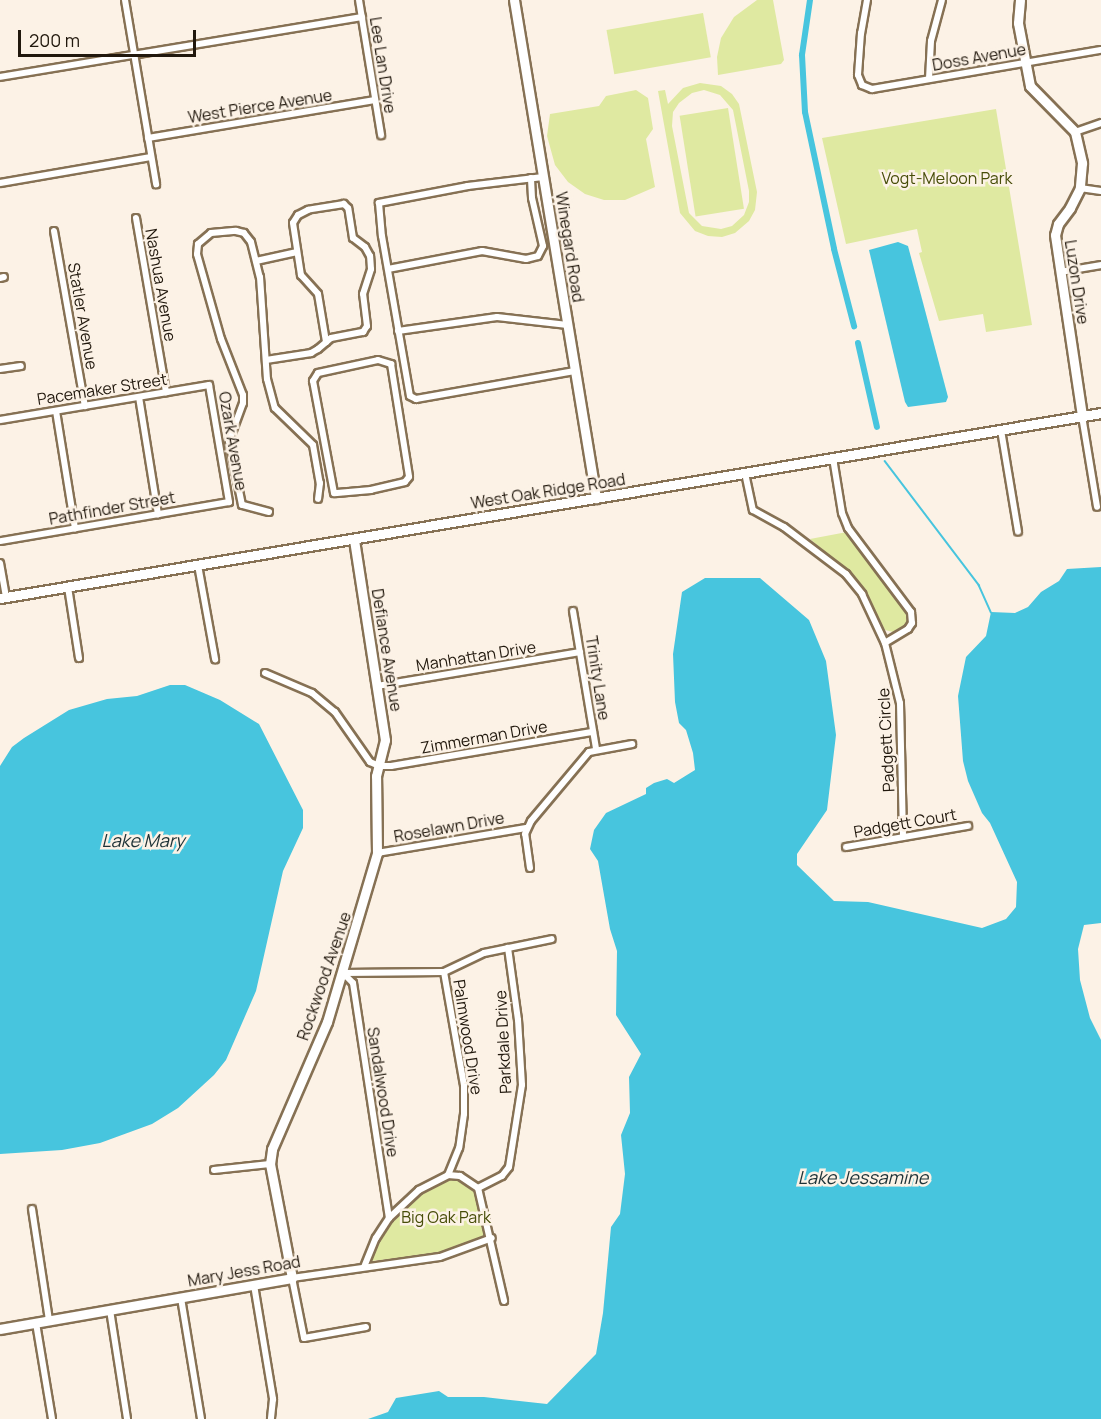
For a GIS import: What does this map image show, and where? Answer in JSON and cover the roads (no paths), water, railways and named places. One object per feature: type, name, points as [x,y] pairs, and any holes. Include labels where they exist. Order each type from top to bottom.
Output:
[{"type":"street","points":[[125,0],[156,184]]},
{"type":"street","name":"Lee Lan Drive","points":[[359,0],[381,135]]},
{"type":"street","name":"Winegard Road","points":[[514,0],[596,498]]},
{"type":"street","name":"Doss Avenue","points":[[867,0],[858,65],[862,85],[872,89],[1101,50]]},
{"type":"street","points":[[928,79],[931,40],[942,0]]},
{"type":"street","name":"Luzon Drive","points":[[1020,0],[1018,23],[1030,86],[1059,112],[1075,132],[1082,163],[1080,188],[1071,208],[1058,224],[1055,235],[1083,416]]},
{"type":"street","points":[[0,77],[362,17]]},
{"type":"street","name":"West Pierce Avenue","points":[[148,138],[375,100]]},
{"type":"street","points":[[1075,132],[1101,123]]},
{"type":"street","points":[[0,183],[151,157]]},
{"type":"street","points":[[543,177],[468,186],[379,203],[398,331],[410,396],[416,399],[576,372]]},
{"type":"street","points":[[388,269],[482,250],[526,260],[538,256],[543,246],[532,198],[531,178]]},
{"type":"street","points":[[1080,188],[1101,191]]},
{"type":"street","points":[[266,360],[311,353],[326,342],[331,338],[363,332],[367,326],[363,294],[371,268],[370,256],[365,247],[353,238],[348,208],[345,204],[308,210],[298,215],[294,223],[301,275],[318,294],[326,342]]},
{"type":"street","name":"Nashua Avenue","points":[[136,218],[166,392]]},
{"type":"street","points":[[269,512],[242,505],[229,441],[243,403],[243,396],[214,315],[197,254],[198,244],[202,237],[211,233],[227,230],[244,233],[251,242],[260,277],[267,379],[275,408],[313,445],[320,483],[318,499]]},
{"type":"street","name":"Statler Avenue","points":[[54,231],[85,406]]},
{"type":"street","points":[[256,261],[297,252]]},
{"type":"street","points":[[1060,272],[1101,265]]},
{"type":"street","points":[[398,331],[497,317],[568,325]]},
{"type":"street","points":[[378,360],[391,364],[409,477],[401,483],[338,493],[331,489],[313,381],[318,373],[352,364],[378,360]]},
{"type":"street","points":[[0,369],[21,366]]},
{"type":"street","name":"Pacemaker Street","points":[[0,420],[209,385]]},
{"type":"street","name":"Ozark Avenue","points":[[209,385],[229,502]]},
{"type":"street","points":[[139,397],[158,514]]},
{"type":"street","points":[[56,411],[75,528]]},
{"type":"street","name":"West Oak Ridge Road","points":[[3,598],[1101,413]]},
{"type":"street","points":[[1083,416],[1097,507]]},
{"type":"street","points":[[1001,430],[1018,532]]},
{"type":"street","points":[[832,458],[841,507],[848,528],[911,612],[912,623],[908,629],[885,643]]},
{"type":"street","name":"Padgett Circle","points":[[745,473],[753,510],[784,527],[846,574],[862,594],[885,643],[900,703],[903,837]]},
{"type":"street","name":"Pathfinder Street","points":[[0,541],[229,502]]},
{"type":"street","name":"Defiance Avenue","points":[[354,539],[385,740],[379,766]]},
{"type":"street","points":[[0,563],[3,598]]},
{"type":"street","points":[[198,565],[214,659]]},
{"type":"street","points":[[68,587],[79,658]]},
{"type":"street","name":"Trinity Lane","points":[[573,611],[596,749]]},
{"type":"street","name":"Manhattan Drive","points":[[377,686],[580,652]]},
{"type":"street","points":[[265,673],[296,684],[328,705],[351,731],[370,762],[379,766]]},
{"type":"street","name":"Zimmerman Drive","points":[[379,766],[391,766],[593,732]]},
{"type":"street","points":[[530,868],[526,828],[589,752],[632,744]]},
{"type":"street","name":"Rockwood Avenue","points":[[366,1327],[304,1338],[270,1164],[277,1135],[327,1022],[377,853],[378,815],[375,789],[379,766]]},
{"type":"street","name":"Padgett Court","points":[[846,847],[968,826]]},
{"type":"street","name":"Roselawn Drive","points":[[377,853],[526,828]]},
{"type":"street","points":[[343,973],[444,972],[484,953],[552,939]]},
{"type":"street","name":"Parkdale Drive","points":[[478,1188],[502,1176],[509,1167],[522,1085],[518,1020],[508,948]]},
{"type":"street","name":"Palmwood Drive","points":[[444,972],[464,1085],[464,1114],[459,1148],[448,1175]]},
{"type":"street","name":"Sandalwood Drive","points":[[343,973],[353,983],[389,1218]]},
{"type":"street","points":[[214,1170],[270,1164]]},
{"type":"street","points":[[364,1267],[376,1238],[389,1218],[418,1190],[448,1175],[468,1179],[478,1188],[492,1238],[504,1301]]},
{"type":"street","points":[[32,1209],[49,1320]]},
{"type":"street","name":"Mary Jess Road","points":[[0,1329],[292,1278],[440,1257],[492,1238]]},
{"type":"street","points":[[254,1285],[273,1399],[271,1419]]},
{"type":"street","points":[[182,1298],[201,1419]]},
{"type":"street","points":[[110,1310],[127,1419]]},
{"type":"street","points":[[36,1323],[52,1419]]},
{"type":"water","points":[[898,242],[908,246],[948,397],[946,402],[908,407],[905,402],[869,250]]},
{"type":"water","name":"Lake Jessamine","points":[[1101,567],[1101,923],[1084,925],[1078,949],[1080,980],[1090,1018],[1101,1040],[1101,1419],[368,1419],[388,1412],[396,1398],[439,1391],[448,1397],[484,1397],[547,1404],[596,1354],[603,1313],[611,1227],[620,1214],[625,1174],[621,1135],[630,1113],[629,1077],[641,1054],[616,1015],[617,951],[610,929],[598,861],[590,849],[594,830],[606,813],[646,794],[646,788],[654,783],[667,779],[674,783],[695,770],[693,753],[686,730],[679,723],[675,702],[673,654],[682,592],[705,578],[760,578],[809,620],[826,661],[836,735],[827,810],[797,854],[797,865],[834,901],[868,902],[982,928],[1006,919],[1016,907],[1017,882],[990,823],[982,813],[968,781],[963,761],[958,696],[966,657],[986,636],[991,612],[1015,613],[1028,607],[1041,592],[1059,581],[1067,569]]},
{"type":"water","name":"Lake Mary","points":[[170,685],[185,685],[220,700],[259,724],[303,810],[303,828],[283,871],[256,991],[226,1060],[214,1075],[178,1108],[152,1124],[100,1143],[62,1150],[0,1154],[0,766],[12,747],[69,710],[107,699],[137,696]]},
{"type":"waterway","points":[[810,0],[802,55],[805,112],[834,249],[854,326]]},
{"type":"waterway","points":[[858,343],[877,427]]},
{"type":"waterway","points":[[885,461],[979,585],[991,612]]},
{"type":"park label","name":"Vogt-Meloon Park","points":[[947,178]]},
{"type":"park label","name":"Big Oak Park","points":[[446,1217]]}]
